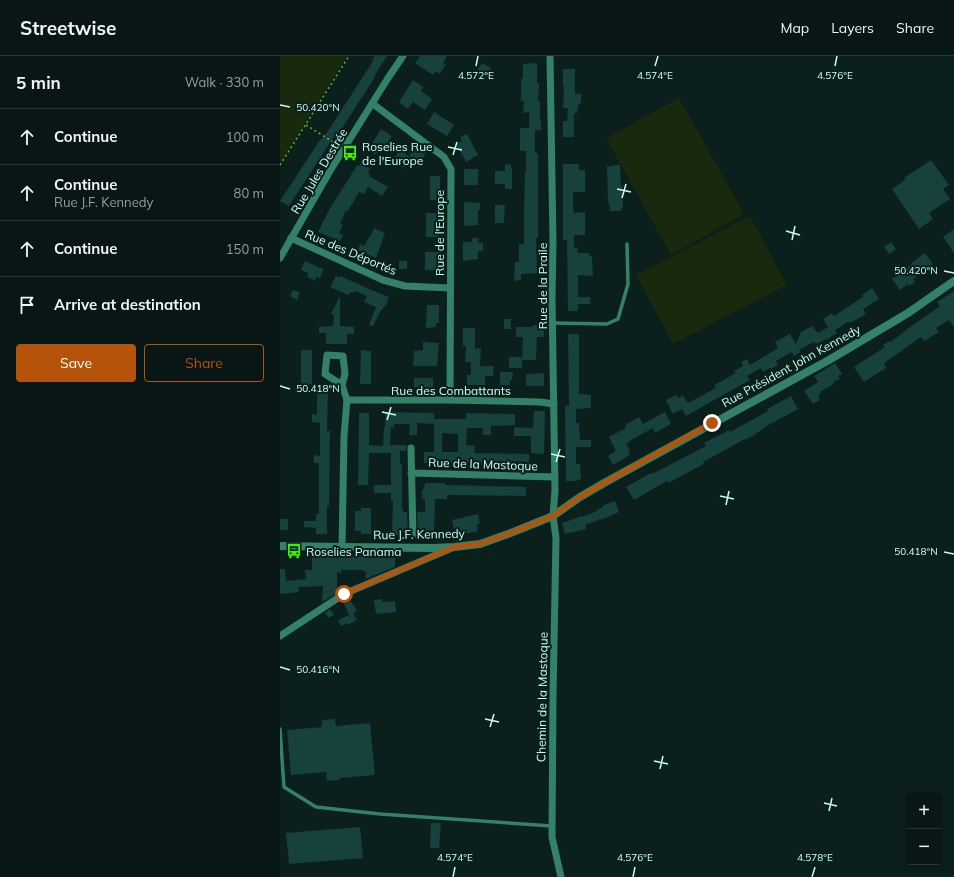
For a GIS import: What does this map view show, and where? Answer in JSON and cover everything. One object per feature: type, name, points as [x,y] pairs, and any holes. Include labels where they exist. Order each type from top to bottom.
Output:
[{"type":"street","name":"Rue Jules Destrée","points":[[280,258],[344,149],[404,56]]},
{"type":"street","name":"Rue de la Praile","points":[[550,56],[555,477],[553,516]]},
{"type":"street","name":"Rue de l'Europe","points":[[373,104],[444,157],[451,169],[450,400]]},
{"type":"street","name":"Rue des Déportés","points":[[291,238],[383,280],[405,286],[450,288]]},
{"type":"street","name":"Rue Président John Kennedy","points":[[553,516],[580,497],[604,483],[829,360],[908,313],[954,281]]},
{"type":"street","points":[[342,385],[347,400],[344,436],[342,547]]},
{"type":"street","name":"Rue des Combattants","points":[[347,400],[450,400],[540,402],[554,404]]},
{"type":"street","points":[[411,448],[413,535]]},
{"type":"street","name":"Rue de la Mastoque","points":[[411,473],[555,477]]},
{"type":"street","name":"Rue J.F. Kennedy","points":[[280,546],[454,547],[480,544],[553,516]]},
{"type":"street","name":"Chemin de la Mastoque","points":[[553,516],[556,538],[552,837],[561,877]]},
{"type":"street","points":[[280,636],[344,594],[454,547]]},
{"type":"lane","points":[[553,323],[607,324],[618,319],[628,284],[626,244]]},
{"type":"lane","points":[[280,728],[284,787],[316,807],[380,814],[552,826]]},
{"type":"path","points":[[280,165],[349,56]]},
{"type":"path","points":[[306,125],[344,149]]},
{"type":"green space","points":[[280,56],[347,56],[280,164]]},
{"type":"green space","points":[[679,98],[744,214],[671,255],[606,138]]},
{"type":"green space","points":[[750,216],[787,285],[673,344],[636,275]]},
{"type":"building","points":[[375,56],[387,56],[337,136],[335,135],[289,206],[280,201],[320,140],[328,131]]},
{"type":"building","points":[[420,56],[447,56],[443,63],[446,64],[440,74],[435,71],[433,75],[415,63]]},
{"type":"building","points":[[482,63],[491,68],[483,80],[477,76],[479,73],[477,71]]},
{"type":"building","points":[[537,63],[537,83],[539,83],[538,101],[540,101],[541,130],[535,130],[535,153],[538,153],[538,238],[536,238],[537,273],[521,274],[521,280],[514,281],[515,262],[519,262],[519,244],[524,244],[526,151],[520,151],[520,128],[529,128],[529,112],[523,113],[524,101],[521,101],[521,79],[523,79],[523,64]]},
{"type":"building","points":[[563,69],[575,69],[575,94],[581,94],[581,102],[578,106],[577,113],[574,113],[574,137],[563,137],[563,121],[567,121],[568,108],[563,108]]},
{"type":"building","points":[[413,80],[423,87],[421,91],[432,99],[425,110],[413,102],[408,109],[399,102]]},
{"type":"building","points":[[434,112],[454,125],[447,136],[427,124]]},
{"type":"building","points":[[381,129],[392,136],[381,153],[378,151],[375,155],[368,150]]},
{"type":"building","points":[[467,134],[478,155],[466,162],[456,144],[462,141],[460,137]]},
{"type":"building","points":[[416,146],[426,153],[420,163],[409,156]]},
{"type":"building","points":[[400,150],[410,157],[402,170],[403,164],[393,160]]},
{"type":"building","points":[[931,160],[949,185],[943,189],[950,199],[929,213],[933,219],[919,229],[892,189],[905,180],[904,178]]},
{"type":"building","points":[[361,162],[370,169],[368,173],[370,175],[369,176],[388,187],[382,196],[368,187],[364,194],[359,192],[348,211],[346,210],[340,224],[343,225],[339,233],[343,235],[340,241],[318,232],[330,208],[357,165],[359,166]]},
{"type":"building","points":[[511,164],[512,189],[505,189],[505,184],[495,184],[495,171],[505,171],[505,165]]},
{"type":"building","points":[[563,164],[579,164],[579,170],[585,170],[585,192],[573,192],[573,207],[574,213],[585,212],[585,235],[574,235],[574,248],[577,247],[578,253],[589,253],[589,256],[592,256],[593,276],[578,275],[578,297],[590,297],[590,304],[578,304],[578,311],[568,311],[567,240],[563,240]]},
{"type":"building","points":[[620,165],[623,208],[621,208],[621,211],[610,211],[608,202],[607,166]]},
{"type":"building","points":[[464,169],[478,169],[478,185],[464,185]]},
{"type":"building","points":[[430,176],[440,176],[440,200],[430,200]]},
{"type":"building","points":[[464,202],[480,203],[480,210],[478,210],[478,225],[464,226]]},
{"type":"building","points":[[495,205],[505,205],[504,223],[495,223]]},
{"type":"building","points":[[426,213],[440,213],[439,237],[426,237]]},
{"type":"building","points":[[374,228],[385,233],[376,258],[358,250],[360,244],[364,246]]},
{"type":"building","points":[[954,229],[954,253],[943,237]]},
{"type":"building","points":[[472,238],[479,238],[478,243],[483,243],[483,251],[478,251],[478,259],[463,261],[463,242],[472,242]]},
{"type":"building","points":[[891,242],[896,249],[889,254],[884,247]]},
{"type":"building","points":[[425,252],[440,252],[440,270],[425,270]]},
{"type":"building","points":[[925,253],[933,264],[913,279],[915,282],[909,286],[908,284],[900,290],[892,279]]},
{"type":"building","points":[[305,261],[320,268],[324,268],[320,278],[316,277],[315,281],[307,277],[308,273],[301,270]]},
{"type":"building","points":[[399,261],[407,261],[407,269],[399,269]]},
{"type":"building","points":[[336,276],[340,276],[389,297],[385,307],[384,306],[381,310],[373,326],[369,325],[376,307],[364,302],[367,296],[355,291],[354,293],[351,292],[348,295],[330,287]]},
{"type":"building","points":[[872,288],[879,299],[863,309],[866,314],[835,330],[837,333],[816,344],[814,342],[799,350],[801,352],[794,356],[792,352],[776,361],[778,365],[771,369],[770,368],[763,372],[761,368],[747,376],[750,380],[686,416],[682,409],[673,414],[666,400],[676,395],[678,398],[683,396],[688,403],[716,388],[714,385],[736,373],[734,371],[743,366],[741,362],[747,359],[750,365],[778,348],[775,342],[790,334],[796,344],[801,332],[812,326],[818,333],[828,327],[823,319],[832,313],[834,316],[863,297],[862,295]]},
{"type":"building","points":[[293,290],[300,292],[297,300],[290,296]]},
{"type":"building","points":[[954,291],[954,327],[949,320],[936,328],[939,332],[924,341],[921,337],[884,363],[886,368],[864,382],[854,367],[885,347],[883,345],[889,341],[890,342],[940,306],[937,302]]},
{"type":"building","points":[[340,296],[340,326],[354,327],[354,334],[347,334],[347,344],[326,344],[326,333],[319,333],[319,327],[333,326],[334,315],[331,314]]},
{"type":"building","points":[[427,305],[439,305],[439,323],[436,323],[436,327],[426,328]]},
{"type":"building","points":[[504,319],[511,319],[511,329],[504,329]]},
{"type":"building","points":[[533,325],[544,325],[544,337],[537,337],[536,360],[522,360],[523,337],[516,337],[516,327],[533,327]]},
{"type":"building","points":[[463,328],[475,328],[475,349],[481,348],[480,366],[494,366],[493,376],[485,376],[485,385],[467,385],[467,375],[471,375],[471,362],[465,362],[466,346],[463,346]]},
{"type":"building","points":[[568,334],[579,334],[579,394],[591,395],[591,408],[576,409],[576,423],[579,423],[580,440],[591,440],[591,447],[576,447],[576,464],[580,464],[581,479],[577,481],[566,481],[565,406],[569,406]]},
{"type":"building","points":[[423,342],[439,343],[437,366],[413,366],[414,351],[423,350]]},
{"type":"building","points":[[301,350],[312,350],[312,384],[301,384]]},
{"type":"building","points":[[361,350],[371,351],[371,384],[360,384]]},
{"type":"building","points":[[509,357],[522,357],[522,368],[509,368]]},
{"type":"building","points":[[835,363],[842,374],[838,376],[840,379],[833,382],[834,384],[820,392],[821,394],[818,396],[820,400],[813,404],[804,391],[818,382],[814,376]]},
{"type":"building","points":[[500,372],[513,372],[510,385],[500,385]]},
{"type":"building","points":[[544,373],[544,386],[526,386],[526,374]]},
{"type":"building","points":[[414,378],[433,378],[433,388],[414,387]]},
{"type":"building","points":[[317,390],[328,390],[327,431],[330,431],[327,534],[316,534],[316,528],[304,527],[304,521],[316,521],[316,514],[319,514],[319,463],[314,463],[314,455],[320,456],[320,423],[312,422],[312,414],[317,415]]},
{"type":"building","points":[[791,396],[798,409],[765,427],[756,434],[703,462],[704,464],[668,483],[667,481],[634,500],[626,487],[706,446],[704,443],[729,430],[730,432],[768,411],[767,409]]},
{"type":"building","points":[[534,411],[545,411],[544,454],[531,453],[531,436],[514,436],[514,427],[533,428]]},
{"type":"building","points":[[386,412],[434,413],[434,419],[466,419],[466,413],[515,414],[515,425],[491,426],[491,435],[483,435],[483,428],[467,428],[466,445],[475,446],[474,453],[529,454],[529,462],[512,461],[512,465],[424,463],[424,452],[434,452],[434,424],[417,423],[417,435],[409,435],[410,424],[394,424],[394,428],[391,427],[390,445],[407,445],[406,451],[400,451],[400,464],[402,464],[402,509],[403,512],[407,512],[408,533],[392,535],[393,501],[391,501],[391,493],[374,493],[374,485],[391,485],[391,453],[369,453],[368,485],[358,485],[359,413],[369,413],[369,445],[383,446]],"holes":[[[442,433],[458,434],[458,452],[442,452]]]},
{"type":"building","points":[[665,412],[671,424],[655,433],[653,428],[629,441],[630,442],[626,444],[630,450],[628,451],[630,455],[613,465],[608,456],[616,451],[609,437],[626,428],[625,425],[639,417],[643,424]]},
{"type":"building","points":[[425,483],[445,483],[445,485],[526,487],[526,496],[447,495],[447,499],[435,499],[434,536],[424,536],[424,533],[418,533],[417,512],[425,512],[425,499],[422,499],[422,489],[424,489]]},
{"type":"building","points":[[615,501],[619,512],[585,525],[586,529],[565,534],[562,523],[597,511],[603,507],[602,506]]},
{"type":"building","points":[[361,508],[371,508],[371,534],[361,534],[361,531],[355,531],[355,511],[361,511]]},
{"type":"building","points":[[478,514],[480,524],[477,525],[478,531],[458,535],[457,529],[454,529],[452,520]]},
{"type":"building","points":[[280,519],[288,519],[288,530],[280,530]]},
{"type":"building","points":[[312,555],[395,558],[395,567],[365,579],[366,572],[361,570],[342,570],[341,573],[337,572],[337,593],[322,602],[323,586],[298,587],[299,592],[280,594],[280,569],[285,569],[286,581],[306,579],[305,570],[312,570]]},
{"type":"building","points":[[382,599],[382,602],[395,601],[396,612],[376,614],[374,600]]},
{"type":"building","points":[[351,601],[357,611],[353,613],[357,620],[348,625],[347,623],[341,626],[338,620],[349,615],[344,604]]},
{"type":"building","points":[[330,609],[334,615],[328,618],[325,613]]},
{"type":"building","points":[[335,719],[336,726],[370,723],[375,775],[339,778],[340,780],[327,781],[326,772],[291,775],[287,730],[322,727],[322,720]]},
{"type":"building","points":[[431,823],[441,823],[439,848],[430,848]]},
{"type":"building","points":[[360,827],[363,858],[289,864],[286,833]]},
{"type":"place","name":"Roselies Rue de l'Europe","points":[[350,153]]},
{"type":"place","name":"Roselies Panama","points":[[294,551]]},
{"type":"route","points":[[344,594],[454,547],[480,544],[553,516],[580,497],[712,423]]}]
